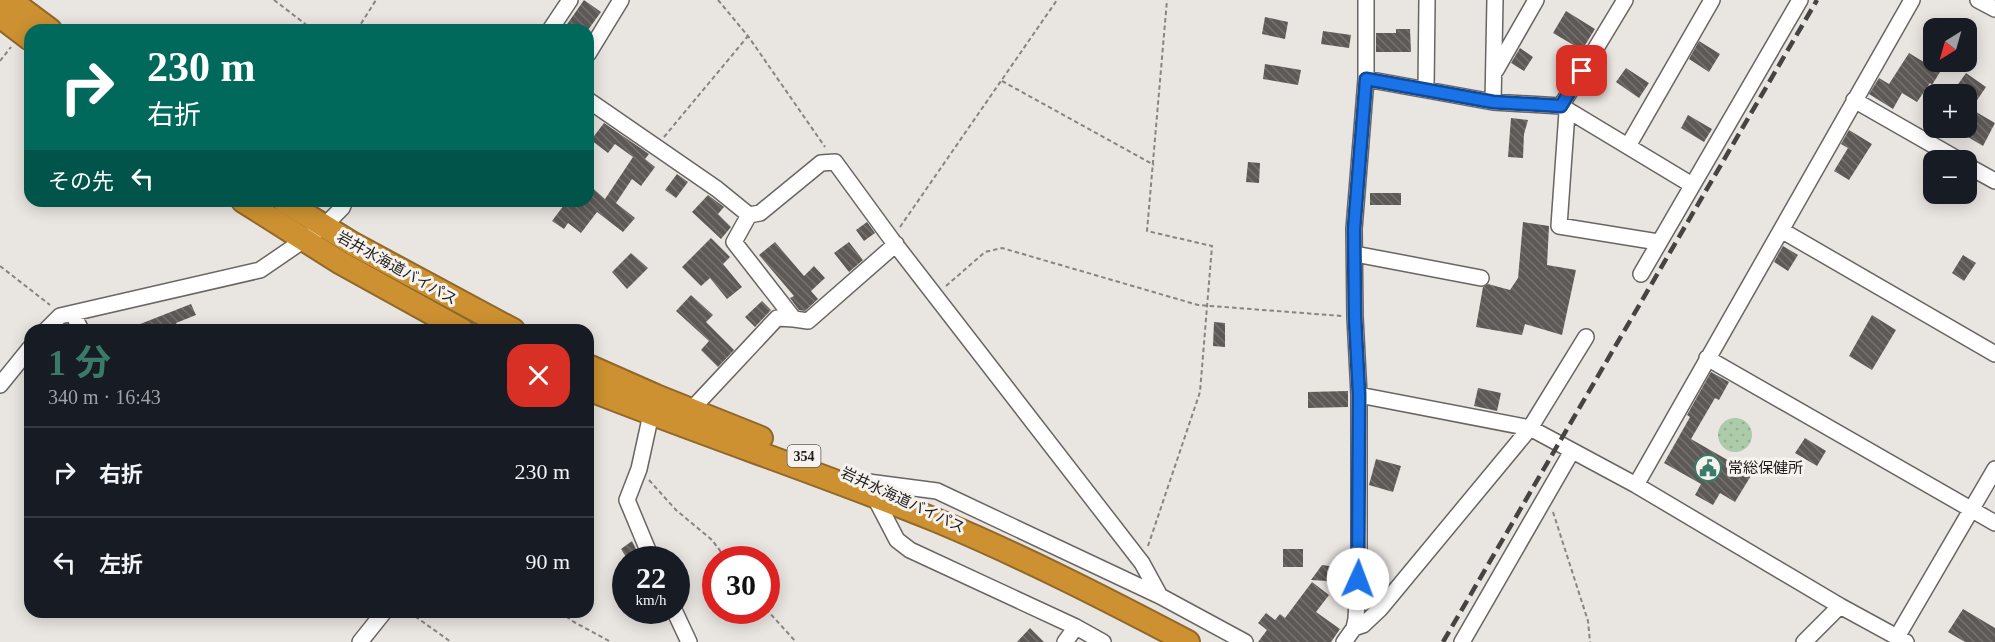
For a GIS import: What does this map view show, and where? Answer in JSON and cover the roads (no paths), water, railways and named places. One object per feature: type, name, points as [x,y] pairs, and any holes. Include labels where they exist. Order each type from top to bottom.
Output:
[{"type":"highway","points":[[10,0],[42,24]]},
{"type":"highway","points":[[0,16],[24,34]]},
{"type":"highway","name":"岩井水海道バイパス","points":[[252,207],[304,241],[451,324]]},
{"type":"highway","name":"岩井水海道バイパス","points":[[293,207],[353,244],[502,324]]},
{"type":"highway","name":"岩井水海道バイパス","points":[[594,370],[653,405],[931,511],[1188,642]]},
{"type":"highway","name":"岩井水海道バイパス","points":[[594,390],[653,405],[691,410],[871,489]]},
{"type":"street","points":[[554,24],[570,0]]},
{"type":"street","points":[[594,44],[621,0]]},
{"type":"street","points":[[1344,642],[1354,628],[1356,620],[1359,559],[1359,395],[1354,229],[1366,79],[1366,0]]},
{"type":"street","points":[[1426,89],[1427,0]]},
{"type":"street","points":[[1493,102],[1495,0]]},
{"type":"street","points":[[1494,73],[1536,0]]},
{"type":"street","points":[[1624,0],[1564,109],[1558,226],[1658,242]]},
{"type":"street","points":[[1628,146],[1712,0]]},
{"type":"street","points":[[1636,485],[1912,0]]},
{"type":"street","points":[[1978,0],[1995,9]]},
{"type":"street","points":[[1641,274],[1798,1]]},
{"type":"street","points":[[1366,79],[1493,102],[1564,109],[1692,185]]},
{"type":"street","points":[[1854,100],[1942,150]]},
{"type":"street","points":[[594,104],[717,189],[749,215],[760,213],[821,164],[835,162],[1142,563],[1160,596]]},
{"type":"street","points":[[1977,171],[1995,181]]},
{"type":"street","points":[[54,324],[67,315],[260,270],[304,241],[342,207]]},
{"type":"street","points":[[749,215],[734,242],[794,320]]},
{"type":"street","points":[[1781,230],[1995,354]]},
{"type":"street","points":[[691,410],[777,318],[808,321],[894,242]]},
{"type":"street","points":[[1355,254],[1481,278]]},
{"type":"street","points":[[67,315],[75,324]]},
{"type":"street","points":[[1354,628],[1363,625],[1380,609],[1530,428],[1586,337]]},
{"type":"street","points":[[0,385],[24,355]]},
{"type":"street","points":[[1707,358],[1995,523]]},
{"type":"street","points":[[1359,395],[1530,428],[1636,485],[1840,606],[1902,639],[1995,469]]},
{"type":"street","points":[[646,546],[627,500],[639,469],[653,405]]},
{"type":"street","points":[[1462,642],[1572,451]]},
{"type":"street","points":[[1103,642],[1076,627],[910,550],[897,540],[871,489],[937,491],[1160,596],[1245,642]]},
{"type":"street","points":[[1804,642],[1840,606]]},
{"type":"street","points":[[360,642],[379,618]]},
{"type":"street","points":[[681,624],[689,642]]},
{"type":"street","points":[[1065,642],[1076,627]]},
{"type":"railway","points":[[1443,642],[1817,0]]},
{"type":"place","name":"常総保健所","points":[[1708,468]]}]
